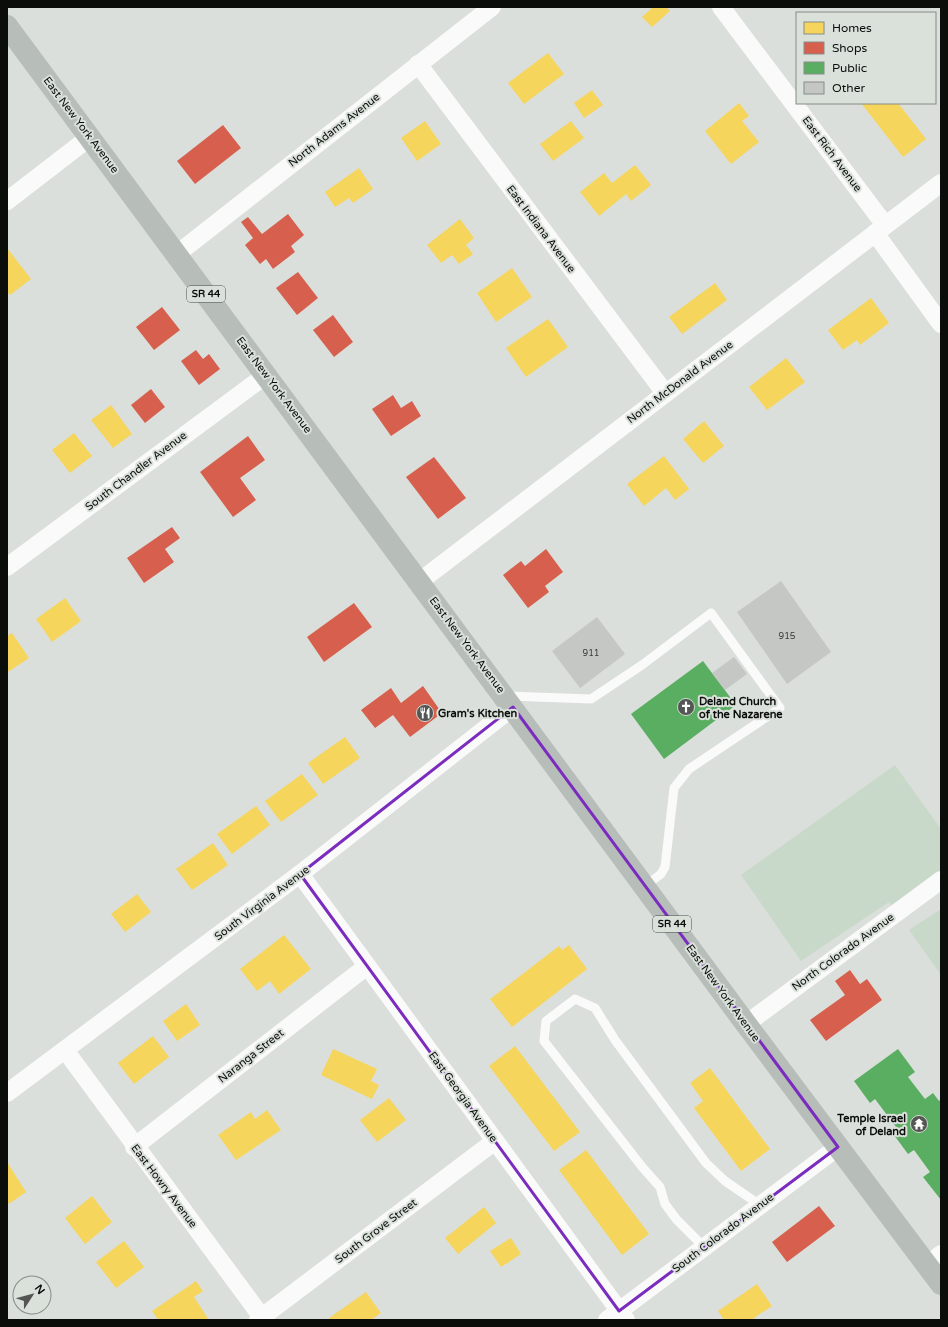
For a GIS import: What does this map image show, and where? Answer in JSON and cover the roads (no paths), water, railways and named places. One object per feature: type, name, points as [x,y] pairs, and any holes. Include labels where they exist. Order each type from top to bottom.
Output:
[{"type":"main road","name":"East New York Avenue","points":[[7,26],[838,1147],[934,1260],[941,1284]]},
{"type":"street","name":"North Adams Avenue","points":[[176,254],[492,7]]},
{"type":"street","name":"East Rich Avenue","points":[[721,7],[880,229],[941,324]]},
{"type":"street","name":"East Indiana Avenue","points":[[418,64],[665,393]]},
{"type":"street","points":[[7,201],[90,138]]},
{"type":"street","name":"North McDonald Avenue","points":[[419,582],[941,182]]},
{"type":"street","name":"South Chandler Avenue","points":[[7,566],[266,375]]},
{"type":"street","name":"South Virginia Avenue","points":[[7,1093],[300,874],[508,701]]},
{"type":"street","name":"East Georgia Avenue","points":[[300,874],[495,1141],[617,1317]]},
{"type":"street","name":"North Colorado Avenue","points":[[746,1024],[941,880]]},
{"type":"street","name":"Naranga Street","points":[[134,1147],[367,966]]},
{"type":"street","name":"East Howry Avenue","points":[[65,1050],[134,1147],[261,1319]]},
{"type":"street","name":"South Grove Street","points":[[261,1319],[495,1141]]},
{"type":"street","name":"South Colorado Avenue","points":[[617,1317],[704,1247],[838,1147]]},
{"type":"lane","points":[[508,701],[591,699],[642,665],[711,613],[780,708],[689,769],[674,788],[665,867],[661,874],[645,886]]},
{"type":"lane","points":[[704,1247],[677,1220],[665,1204],[660,1187],[643,1168],[544,1041],[546,1021],[575,1000],[595,1008],[615,1040],[706,1163],[726,1181],[760,1205]]},
{"type":"place","name":"Deland Church of the Nazarene","points":[[686,707]]},
{"type":"place","name":"Gram's Kitchen","points":[[425,713]]},
{"type":"place","name":"Temple Israel of Deland","points":[[919,1124]]}]
